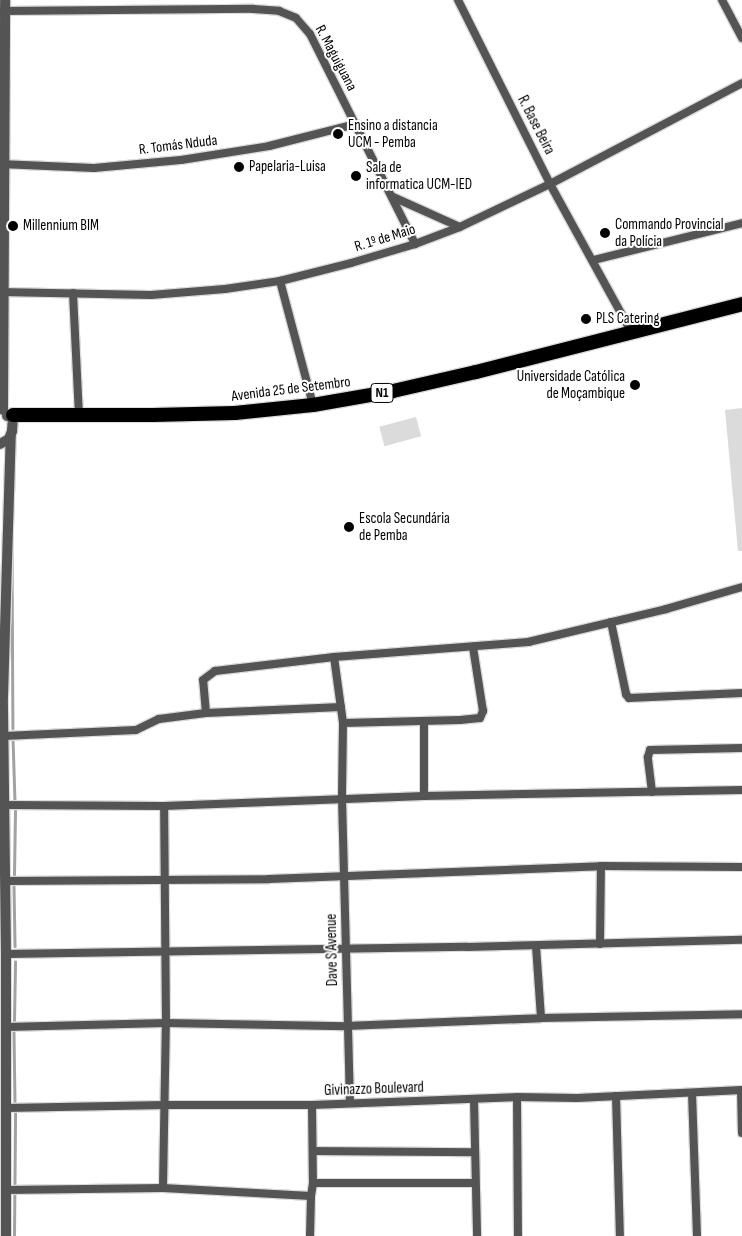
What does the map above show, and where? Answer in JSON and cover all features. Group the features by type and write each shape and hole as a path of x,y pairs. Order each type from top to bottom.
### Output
{"highway":[{"name":"Avenida 25 de Setembro","path":"5,413 235,413 313,405 393,392 742,304"}],"street":[{"path":"5,0 2,11 1,292 5,413 11,435 3,564 2,692 6,805 6,1108 2,1144 5,1190 3,1217 6,1236"},
{"path":"253,0 253,9"},
{"name":"R. Base Beira","path":"458,0 550,184 594,260 632,333"},
{"path":"722,0 742,38"},
{"name":"R. Maguiguana","path":"2,11 253,9 279,11 296,18 310,34 415,244"},
{"name":"R. 1º de Maio","path":"1,292 151,294 225,289 280,281 415,244 460,227 550,184 742,82"},
{"name":"R. Tomás Nduda","path":"2,164 94,168 181,160 269,146 356,124"},
{"path":"393,197 460,227"},
{"path":"594,260 742,223"},
{"path":"280,281 313,405"},
{"path":"74,293 79,414"},
{"path":"0,444 5,442 11,435"},
{"path":"206,713 203,680 216,671 334,657 528,642 612,622 742,587"},
{"path":"612,622 628,698 742,693"},
{"path":"343,723 424,722 460,720 482,716 483,711 473,647"},
{"name":"Dave S Avenue","path":"334,657 343,723 342,798 346,1026 350,1102"},
{"path":"4,736 136,730 159,719 206,713 341,707"},
{"path":"424,722 424,796"},
{"path":"652,792 648,757 650,750 742,748"},
{"path":"6,805 164,806 342,798 742,790"},
{"path":"163,1188 166,1023 164,806"},
{"path":"5,881 344,877 601,866 742,867"},
{"path":"600,944 601,866"},
{"path":"6,954 536,946 742,940"},
{"path":"536,946 541,1018"},
{"path":"6,1027 166,1023 346,1026 541,1018 742,1014"},
{"path":"742,1090 742,1133"},
{"name":"Givinazzo Boulevard","path":"6,1108 312,1105 350,1102 616,1096 742,1090"},
{"path":"692,1092 697,1236"},
{"path":"616,1096 620,1236"},
{"path":"517,1097 518,1236"},
{"path":"474,1100 477,1236"},
{"path":"310,1236 313,1183 312,1105"},
{"path":"312,1151 474,1152"},
{"path":"313,1183 475,1183"},
{"path":"5,1190 163,1188 311,1196"}],"shaded area":[{"path":"742,408 742,551 738,551 725,410"},
{"path":"416,417 421,436 384,446 379,427"}],"waterway":[{"path":"12,552 13,728"},
{"path":"13,738 15,803"},
{"path":"14,875 15,811"},
{"path":"14,886 15,946"},
{"path":"14,1021 15,962"},
{"path":"14,1032 15,1101"},
{"path":"14,1236 15,1113"}],"place":[{"name":"Ensino a distancia UCM - Pemba","path":"338,134"},
{"name":"Papelaria-Luisa","path":"239,167"},
{"name":"Sala de informatica UCM-IED","path":"356,176"},
{"name":"Millennium BIM","path":"13,226"},
{"name":"Commando Provincial da Polícia","path":"605,233"},
{"name":"PLS Catering","path":"586,319"},
{"name":"Universidade Católica de Moçambique","path":"635,385"},
{"name":"Escola Secundária de Pemba","path":"349,527"}]}
